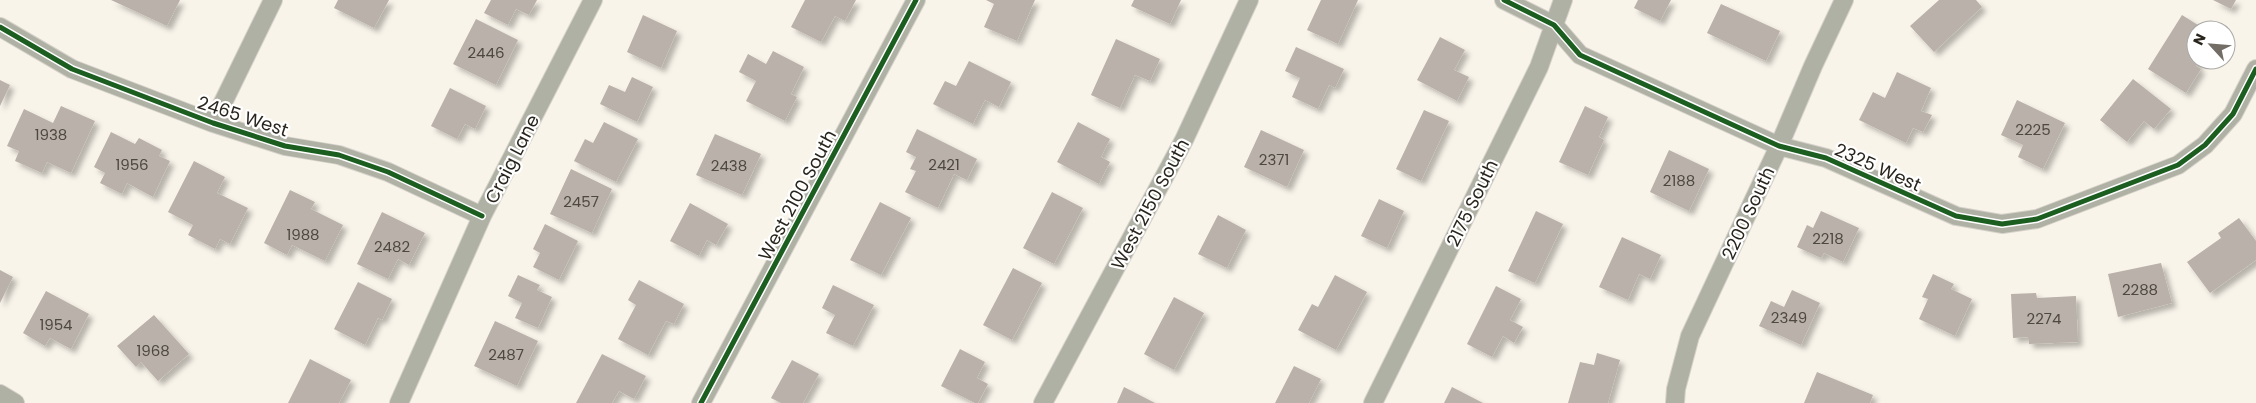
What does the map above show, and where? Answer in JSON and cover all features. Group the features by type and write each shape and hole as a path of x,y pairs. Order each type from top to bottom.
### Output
{"street":[{"path":"213,123 274,0"},
{"name":"Craig Lane","path":"406,401 482,216 592,0"},
{"name":"West 2100 South","path":"701,403 916,0"},
{"name":"West 2150 South","path":"1043,403 1184,140 1249,0"},
{"name":"2325 West","path":"1504,0 1554,26 1580,55 1779,146 1826,158 1956,216 2002,224 2038,219 2178,165 2205,145 2233,114 2256,68"},
{"name":"2175 South","path":"1373,403 1539,67 1563,0"},
{"name":"2200 South","path":"1675,403 1676,389 1690,336 1779,146 1812,66 1844,0"},
{"name":"2465 West","path":"0,27 72,69 213,123 285,146 339,155 364,163 388,172 482,216"},
{"path":"0,394 15,403"}],"building":[{"path":"111,0 180,0 167,26"},
{"path":"338,0 389,0 374,28 334,8"},
{"path":"491,0 537,0 529,15 516,9 508,25 484,13"},
{"path":"805,0 856,0 845,21 835,16 821,42 791,27"},
{"path":"986,0 1035,0 1017,41 984,27 994,4"},
{"path":"1134,0 1181,0 1170,24 1131,6"},
{"path":"1321,0 1358,0 1338,44 1307,30"},
{"path":"1638,0 1671,0 1660,21 1634,8"},
{"path":"1939,0 1976,0 1982,7 1934,52 1910,26"},
{"path":"2213,0 2236,0 2231,9"},
{"path":"1721,4 1780,31 1766,61 1707,33"},
{"path":"643,15 677,31 661,68 627,52"},
{"path":"2182,15 2190,20 2186,20 2186,70 2200,70 2186,93 2148,69"},
{"path":"476,19 518,40 496,85 453,64"},
{"path":"1440,37 1465,50 1454,70 1469,77 1457,101 1417,80"},
{"path":"1116,39 1160,59 1150,81 1135,75 1120,108 1091,95"},
{"path":"1296,47 1344,69 1335,88 1329,85 1318,109 1292,97 1300,78 1285,71"},
{"path":"773,51 804,67 791,94 797,97 785,121 746,101 756,81 739,72 748,54 766,64"},
{"path":"969,61 1011,82 999,107 985,100 973,124 933,104 945,81 956,86"},
{"path":"1897,72 1931,88 1921,111 1932,115 1923,132 1913,128 1906,143 1859,120 1873,92 1885,98"},
{"path":"632,77 653,87 637,122 600,104 609,85 625,92"},
{"path":"2133,79 2171,109 2154,129 2144,121 2127,142 2100,120"},
{"path":"0,80 10,85 0,106"},
{"path":"450,88 486,106 475,129 465,124 457,139 431,126"},
{"path":"2017,100 2065,123 2043,169 2018,157 2023,145 2001,135"},
{"path":"61,106 95,121 71,173 47,162 42,173 15,161 19,151 7,146 24,109 53,123"},
{"path":"1585,106 1608,117 1599,137 1604,140 1588,175 1559,162"},
{"path":"1424,110 1449,121 1421,181 1396,169"},
{"path":"604,122 638,139 616,182 574,161 585,139 593,143"},
{"path":"1078,122 1110,139 1101,157 1110,162 1099,184 1057,162"},
{"path":"917,129 977,159 967,180 954,174 938,208 905,192 916,171 910,169 916,157 906,152"},
{"path":"1261,130 1304,150 1287,187 1244,167"},
{"path":"111,132 135,144 139,138 162,150 159,156 170,161 153,197 127,183 122,194 100,183 105,173 94,167"},
{"path":"715,134 761,154 742,195 696,175"},
{"path":"1669,150 1709,169 1689,211 1650,192"},
{"path":"194,161 225,177 217,193 248,208 230,244 220,239 215,249 188,235 193,225 168,212"},
{"path":"571,169 612,189 592,233 550,214"},
{"path":"290,190 315,202 311,209 343,225 325,261 292,245 287,255 264,243"},
{"path":"1052,192 1083,208 1054,264 1023,248"},
{"path":"1379,199 1404,211 1387,248 1361,236"},
{"path":"880,202 911,218 881,275 850,260"},
{"path":"690,203 728,224 716,245 707,240 699,256 670,241"},
{"path":"1536,211 1563,224 1535,283 1508,271"},
{"path":"1821,211 1859,228 1843,262 1824,253 1821,258 1797,247 1807,225 1813,228"},
{"path":"382,212 425,233 409,265 398,259 388,279 357,264"},
{"path":"1218,215 1246,230 1227,268 1198,254"},
{"path":"2239,218 2256,241 2256,260 2210,293 2187,262 2221,238 2218,233"},
{"path":"545,224 578,241 559,280 533,267 540,253 533,249"},
{"path":"1622,237 1661,255 1650,279 1639,274 1628,300 1599,287"},
{"path":"2161,263 2172,303 2118,317 2108,274"},
{"path":"1013,268 1042,283 1012,340 983,325"},
{"path":"0,270 13,277 0,303"},
{"path":"1933,274 1954,284 1951,289 1972,299 1955,336 1919,319 1928,299 1922,297"},
{"path":"518,275 540,285 537,290 552,297 538,328 515,318 522,303 508,296"},
{"path":"1335,275 1367,292 1336,350 1298,330 1312,304 1318,307"},
{"path":"639,280 684,304 674,324 666,321 648,355 618,339 636,305 628,300"},
{"path":"358,282 392,299 382,320 378,318 365,345 334,329"},
{"path":"833,285 874,305 853,346 826,333 835,315 822,308"},
{"path":"1496,286 1521,299 1510,320 1523,327 1514,343 1503,336 1492,357 1467,344"},
{"path":"1792,290 1820,303 1801,345 1759,326 1771,301 1784,307"},
{"path":"46,291 89,314 71,349 50,338 45,346 23,333"},
{"path":"2036,293 2037,298 2076,296 2078,342 2029,344 2028,337 2013,338 2011,294"},
{"path":"1174,297 1204,313 1174,370 1144,354"},
{"path":"154,315 189,354 158,381 141,362 136,367 117,346"},
{"path":"495,321 538,341 517,386 474,366"},
{"path":"960,349 985,362 977,378 988,384 978,403 941,386"},
{"path":"1597,353 1620,360 1608,403 1568,403 1580,362 1594,365"},
{"path":"602,354 646,376 634,399 619,391 612,403 576,403"},
{"path":"310,359 351,380 339,403 288,403"},
{"path":"792,360 819,374 803,403 781,403 771,398"},
{"path":"1294,366 1321,379 1309,403 1275,403"},
{"path":"1817,372 1873,395 1870,403 1804,403"},
{"path":"1124,387 1155,403 1117,403"},
{"path":"1452,387 1483,403 1444,403"}],"cycle path":[{"path":"701,403 916,0"},
{"path":"1504,0 1554,25 1580,55 1779,146 1826,158 1956,216 2002,224 2037,219 2178,165 2205,145 2233,114 2256,69"},
{"path":"0,27 72,69 213,123 285,146 339,155 388,172 482,216"}]}
